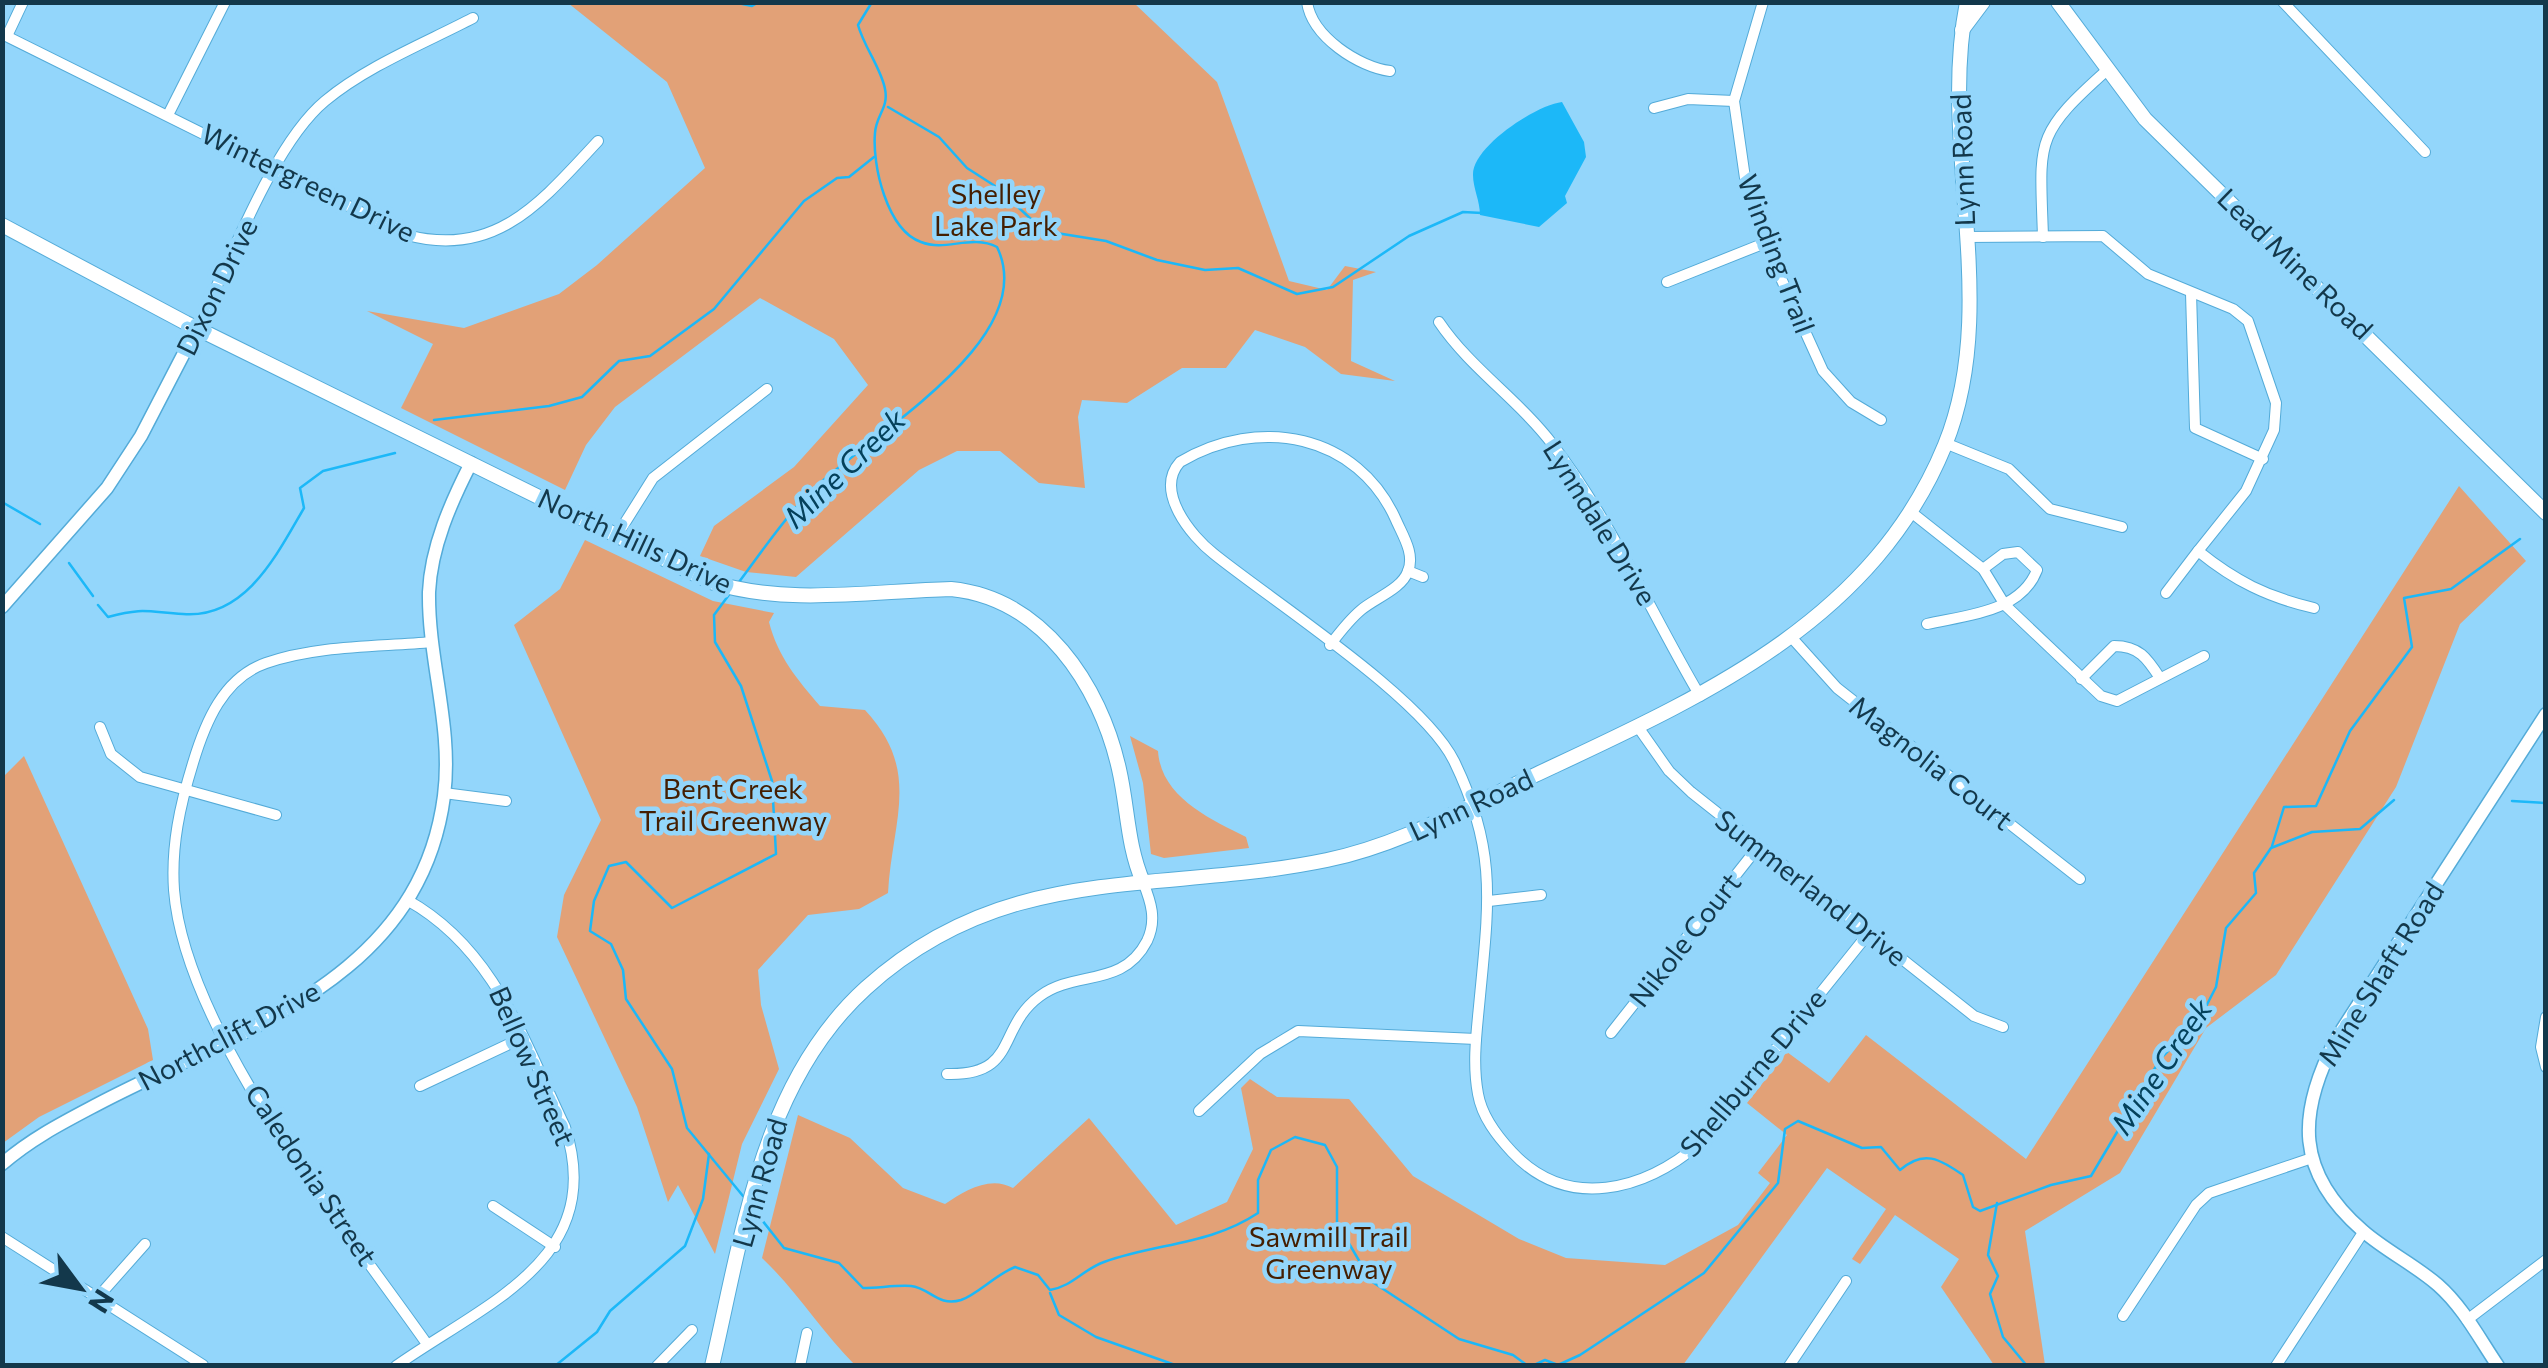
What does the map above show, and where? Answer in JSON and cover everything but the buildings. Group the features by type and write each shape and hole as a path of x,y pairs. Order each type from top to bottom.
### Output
{"main road":[{"name":"Lynn Road","path":"712,1366 766,1144 793,1085 833,1024 864,990 915,949 958,924 1027,898 1287,868 1374,850 1700,696 1792,638 1864,575 1912,512 1946,444 1966,360 1962,31 1967,2"},
{"path":"1962,31 1983,2"},
{"name":"Lead Mine Road","path":"2058,2 2145,119 2546,513"},
{"name":"North Hills Drive","path":"2,225 197,328 616,537 735,589 803,596 950,590 986,596 1019,611 1072,663 1100,711 1120,773 1131,854 1143,882"}],"street":[{"path":"5,35 23,2"},
{"path":"168,115 225,2"},
{"path":"1307,2 1312,20 1326,35 1370,68 1390,71"},
{"name":"Winding Trail","path":"1764,2 1734,101 1746,185 1765,243 1829,381 1851,402 1882,420"},
{"path":"2283,2 2425,152"},
{"name":"Dixon Drive","path":"2,606 107,488 141,436 296,132 336,92 474,18"},
{"name":"Wintergreen Drive","path":"5,35 407,235 460,242 508,227 598,141"},
{"path":"2043,237 2041,164 2046,137 2059,112 2106,71"},
{"path":"1654,108 1688,98 1734,101"},
{"path":"1966,237 2103,236 2148,274 2233,309 2256,334 2276,402 2274,430 2246,491 2166,593"},
{"path":"1667,282 1765,243"},
{"path":"2191,293 2195,428 2263,459"},
{"name":"Lynndale Drive","path":"1439,322 1452,341 1531,417 1584,488 1700,696"},
{"path":"616,537 653,478 767,389"},
{"name":"Shellburne Drive","path":"1408,572 1407,543 1386,498 1364,472 1332,449 1289,436 1258,437 1169,465 1174,497 1188,529 1434,731 1455,763 1484,832 1490,901 1474,1062 1484,1114 1519,1160 1561,1184 1592,1191 1622,1188 1654,1177 1700,1143 1868,934"},
{"path":"1946,444 2009,470 2050,509 2122,526"},
{"name":"Northclift Drive","path":"2,1164 48,1129 226,1040 330,982 375,943 407,900 431,852 444,792 444,719 432,642 429,589 442,528 470,463"},
{"path":"1912,512 1983,569 2004,605 2101,696 2118,701 2204,656"},
{"path":"2198,551 2240,584 2275,599 2314,608"},
{"path":"1927,624 2004,605 2030,588 2037,570 2018,552 2003,554 1983,569"},
{"path":"1330,644 1358,612 1403,581 1408,572 1422,577"},
{"name":"Magnolia Court","path":"1792,638 1846,696 2080,879"},
{"name":"Caledonia Street","path":"427,1344 268,1116 226,1040 180,931 173,866 185,790 205,726 219,700 248,672 266,663 308,654 432,642"},
{"path":"2082,679 2114,646 2132,646 2146,657 2160,678"},
{"name":"Mine Shaft Road","path":"2309,1159 2310,1101 2336,1039 2546,714"},
{"path":"100,727 111,754 140,777 276,815"},
{"name":"Summerland Drive","path":"1638,727 1669,771 1758,847 1974,1016 2003,1027"},
{"path":"444,792 506,801"},
{"name":"Nikole Court","path":"1611,1033 1758,847"},
{"path":"947,1074 984,1071 997,1061 1024,1011 1039,996 1131,964 1145,944 1153,920 1143,882"},
{"path":"1490,901 1542,895"},
{"name":"Bellow Street","path":"396,1366 518,1282 555,1248 569,1220 574,1194 572,1150 522,1038 473,949 407,900"},
{"path":"2546,1017 2540,1048 2546,1067"},
{"path":"1198,1112 1260,1054 1298,1031 1476,1039"},
{"path":"420,1086 522,1038"},
{"path":"2124,1316 2196,1205 2209,1193 2309,1159 2320,1183 2364,1231 2437,1284 2498,1366"},
{"path":"493,1206 555,1248"},
{"path":"2276,1366 2364,1231"},
{"path":"2,1237 202,1365"},
{"path":"98,1297 145,1244"},
{"path":"2467,1320 2546,1260"},
{"path":"1790,1365 1846,1281"},
{"path":"657,1366 692,1330"},
{"path":"800,1366 806,1333"}],"green space":[{"name":"Shelley Lake Park","path":"568,3 1134,3 1217,82 1289,281 1327,290 1345,266 1376,272 1353,280 1351,361 1395,381 1341,374 1305,347 1255,330 1226,368 1182,368 1127,403 1082,400 1078,417 1085,488 1039,483 1000,451 957,451 919,470 796,577 746,572 700,556 714,526 794,467 868,385 834,339 760,298 615,407 586,445 565,490 401,408 433,344 367,311 464,328 559,294 705,168 667,82"},
{"name":"Sawmill Trail Greenway","path":"2459,486 2526,561 2460,624 2396,787 2276,975 2206,1028 2120,1173 2025,1231 2045,1365 1994,1365 1941,1287 1959,1259 1895,1215 1860,1264 1852,1259 1886,1209 1827,1168 1683,1365 855,1365 762,1258 798,1115 850,1138 903,1188 945,1204 986,1184 1013,1188 1089,1118 1176,1225 1227,1202 1253,1149 1241,1088 1250,1079 1277,1097 1349,1099 1413,1176 1519,1239 1566,1258 1665,1265 1738,1225 1770,1183 1758,1173 1787,1135 1747,1103 1787,1052 1829,1083 1866,1035 2026,1159"},
{"name":"Bent Creek Trail Greenway","path":"585,540 713,601 774,613 769,622 773,635 796,677 820,706 865,710 883,732 898,775 898,819 888,893 859,909 808,915 758,970 761,1005 779,1069 742,1144 715,1254 678,1185 668,1202 637,1107 557,937 564,895 601,820 514,625 560,589"},
{"path":"1130,736 1158,751 1161,767 1178,794 1203,814 1246,837 1249,848 1164,858 1151,854 1143,783"},
{"path":"24,756 148,1029 153,1060 39,1117 3,1143 3,777"}],"water":[{"path":"1562,102 1584,142 1586,157 1565,196 1567,203 1539,227 1480,215 1473,175 1483,152 1522,119"}],"waterway":[{"name":"Mine Creek","path":"733,2 752,6 759,2"},
{"name":"Mine Creek","path":"739,582 805,497 939,386 971,353 994,318 1004,283 997,247 978,242 921,242 909,235 891,211 879,178 875,146 885,89 858,25 872,2"},
{"path":"888,107 939,137 967,168 995,186 1044,231 1106,241 1157,260 1205,270 1238,268 1297,294 1333,287 1409,236 1463,212 1482,213"},
{"path":"434,420 549,406 582,397 619,361 650,356 714,309 804,201 837,178 849,177 874,157"},
{"path":"98,605 108,617 138,611 205,613 225,606 257,580 283,545 304,508 300,488 323,471 395,453"},
{"path":"2,502 40,524"},
{"name":"Mine Creek","path":"2272,846 2284,807 2316,806 2350,731 2412,647 2404,598 2451,589 2520,539"},
{"path":"69,563 93,596"},
{"name":"Mine Creek","path":"731,592 714,615 715,642 741,686 772,781 776,854 672,908 626,862 609,866 594,901 590,931 611,944 623,970 626,999 672,1069 687,1128 743,1196"},
{"name":"Mine Creek","path":"1532,1366 1545,1360 1558,1365 1580,1355 1704,1273 1778,1183 1785,1129 1798,1121 1862,1148 1881,1147 1900,1170 1924,1158 1946,1165 1963,1175 1973,1207 1980,1211 2051,1185 2091,1176 2161,1058 2199,1020 2216,987 2226,928 2256,893 2254,873 2271,848 2312,832 2360,829 2394,800"},
{"path":"2512,801 2546,803"},
{"name":"Mine Creek","path":"754,1210 784,1248 839,1263 863,1288 911,1286 946,1301 961,1300 1015,1267 1038,1275 1050,1290 1104,1262 1202,1238 1258,1213 1258,1180 1271,1150 1295,1137 1325,1145 1337,1167 1337,1223 1371,1281 1459,1339 1513,1355 1528,1366"},
{"path":"555,1366 597,1332 610,1311 685,1246 703,1199 709,1154"},
{"path":"1997,1203 1988,1255 1998,1276 1990,1294 2003,1337 2027,1366"},
{"path":"1050,1293 1059,1315 1096,1337 1178,1366"}]}
